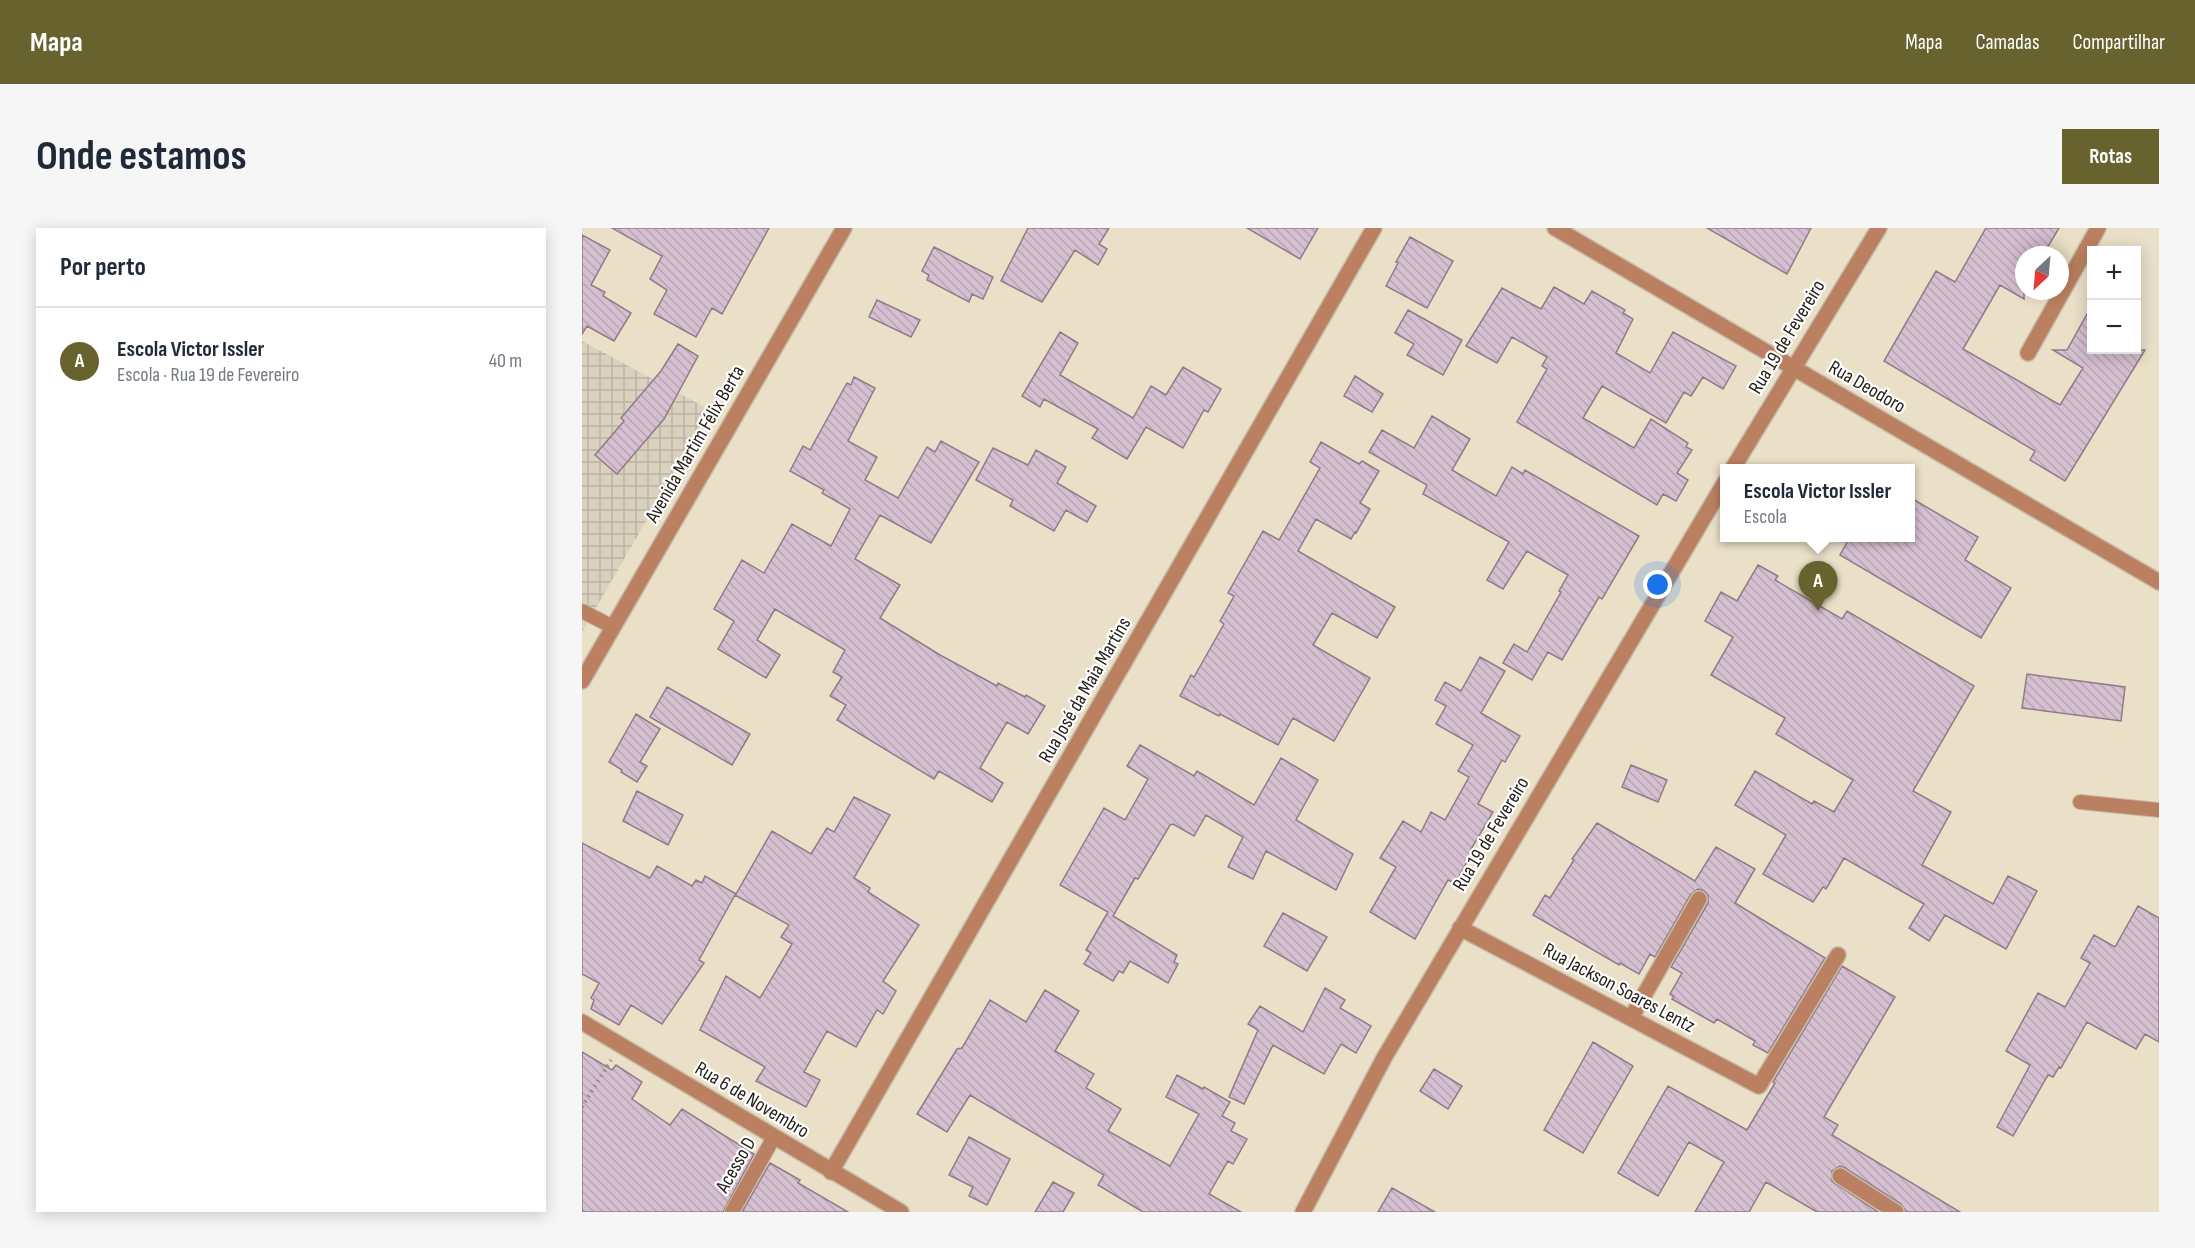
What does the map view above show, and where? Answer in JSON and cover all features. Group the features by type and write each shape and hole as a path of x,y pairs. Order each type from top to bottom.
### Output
{"street":[{"name":"Avenida Martim Félix Berta","path":"582,681 844,228"},
{"name":"Rua José da Maia Martins","path":"831,1172 1374,228"},
{"name":"Rua Deodoro","path":"1555,228 2159,582"},
{"name":"Rua 19 de Fevereiro","path":"1735,464 1879,228"},
{"path":"2028,353 2098,228"},
{"name":"Rua 19 de Fevereiro","path":"1303,1212 1384,1058 1720,490"},
{"path":"1631,1018 1699,899"},
{"name":"Rua Jackson Soares Lentz","path":"1460,928 1759,1086 1838,955"},
{"name":"Rua 6 de Novembro","path":"582,1022 901,1212"},
{"path":"1840,1176 1896,1212"}],"lane":[{"path":"582,611 613,627"},
{"path":"2080,802 2159,810"},
{"name":"Acesso D","path":"732,1212 774,1137"}],"path":[{"path":"582,1107 620,1045"}],"shaded area":[{"path":"582,341 710,410 582,632"}],"building":[{"path":"612,228 769,228 722,314 712,308 696,337 654,314 667,290 650,279 662,256"},
{"path":"1028,228 1109,228 1099,244 1107,249 1098,265 1075,250 1042,302 1001,281"},
{"path":"1247,228 1318,228 1300,259"},
{"path":"1707,228 1811,228 1787,274"},
{"path":"1986,228 2059,228 2048,246 2015,246 2015,294 2000,285 1963,349 2060,405 2083,368 2053,350 2067,350 2087,314 2087,354 2141,354 2141,350 2145,350 2065,481 2030,460 2035,451 1884,361 1936,271 1955,282"},
{"path":"582,235 610,250 591,285 605,292 603,296 631,313 614,341 587,326 582,334"},
{"path":"1410,237 1453,261 1427,308 1386,286"},
{"path":"934,247 993,277 983,299 972,294 969,302 927,280 929,275 922,271"},
{"path":"1554,287 1584,304 1592,291 1625,310 1623,313 1633,319 1616,353 1650,373 1673,332 1736,366 1723,389 1703,377 1691,396 1684,392 1666,423 1602,386 1583,418 1634,448 1651,419 1688,443 1686,447 1692,450 1677,473 1688,480 1676,501 1663,494 1657,505 1517,422 1547,369 1542,366 1547,357 1512,337 1497,363 1466,346 1502,288 1541,309"},
{"path":"877,300 920,320 911,337 869,317"},
{"path":"1408,310 1462,340 1443,375 1407,355 1414,344 1395,333"},
{"path":"1060,332 1078,343 1060,375 1133,418 1151,386 1166,395 1183,367 1221,389 1208,412 1204,410 1183,448 1146,427 1127,459 1092,438 1098,429 1044,399 1040,407 1022,396"},
{"path":"678,344 698,356 664,419 617,474 595,455 624,421 621,418 661,371"},
{"path":"1355,376 1383,394 1372,412 1344,396"},
{"path":"854,377 875,388 848,441 877,457 865,480 898,498 927,447 935,452 941,441 979,462 931,543 880,515 855,559 900,585 880,618 940,655 997,686 998,683 1045,706 1028,734 1007,722 980,768 1003,783 992,802 939,771 934,779 837,720 846,705 830,696 842,677 833,672 845,650 775,609 757,640 780,655 766,678 718,649 734,621 714,609 742,560 764,573 792,524 831,546 850,509 822,493 824,490 790,471 803,446 810,450 847,383 851,385"},
{"path":"1432,416 1470,439 1452,470 1496,496 1512,467 1523,474 1525,470 1639,536 1602,599 1599,597 1562,660 1548,652 1532,680 1503,663 1514,644 1527,652 1561,592 1559,591 1568,575 1527,551 1503,589 1487,580 1509,542 1423,494 1427,485 1369,452 1382,430 1414,448"},
{"path":"1321,442 1359,464 1362,461 1379,471 1360,503 1370,509 1351,539 1316,519 1298,551 1395,607 1377,638 1332,613 1313,645 1370,678 1334,741 1293,718 1278,745 1180,696 1191,675 1194,677 1224,624 1220,621 1234,596 1228,593 1263,531 1279,540 1320,468 1310,462"},
{"path":"993,448 1028,465 1036,450 1066,467 1057,483 1096,506 1087,522 1066,510 1054,531 1010,506 1013,500 976,480"},
{"path":"1915,500 1978,537 1965,560 2011,588 1981,638 1840,555 1847,542 1915,542"},
{"path":"1758,565 1778,576 1775,580 1842,619 1847,611 1974,686 1913,791 1951,812 1922,865 1993,904 2008,876 2037,891 2006,949 1945,915 1929,941 1909,928 1924,904 1844,858 1826,889 1823,887 1813,902 1763,874 1786,835 1735,805 1755,771 1812,804 1814,801 1834,812 1853,780 1776,734 1785,718 1711,675 1733,637 1705,621 1721,592 1737,601"},
{"path":"1480,657 1505,671 1481,713 1520,736 1505,762 1502,760 1478,804 1493,812 1471,849 1474,850 1455,883 1448,880 1415,939 1370,912 1396,867 1380,858 1403,821 1421,832 1431,812 1445,820 1469,777 1458,771 1473,745 1436,724 1446,706 1435,700 1445,682 1461,691"},
{"path":"2027,674 2125,687 2121,721 2022,708"},
{"path":"667,687 750,734 732,765 650,717"},
{"path":"636,714 660,729 640,762 647,766 637,782 609,762"},
{"path":"1140,745 1194,776 1197,771 1254,805 1281,758 1318,780 1296,820 1353,854 1336,890 1266,851 1253,879 1228,867 1243,837 1206,815 1194,836 1173,824 1170,825 1138,879 1135,878 1113,916 1177,955 1174,962 1178,964 1168,983 1130,961 1123,973 1119,971 1113,981 1084,964 1091,953 1086,950 1108,912 1060,885 1104,808 1125,820 1148,779 1127,766"},
{"path":"1631,765 1667,780 1658,802 1622,787"},
{"path":"637,791 683,815 668,845 623,821"},
{"path":"854,797 890,815 854,878 870,888 868,892 919,925 883,981 896,991 883,1014 877,1010 856,1047 827,1031 804,1072 820,1080 806,1107 756,1081 765,1067 700,1030 726,976 760,998 792,944 781,937 789,925 735,895 699,960 704,963 662,1024 631,1005 619,1025 591,1009 594,1000 591,998 599,983 582,974 582,843 650,878 657,866 692,886 696,880 702,883 705,876 736,894 772,831 811,854 827,828 834,832"},
{"path":"1597,823 1695,881 1716,847 1755,869 1735,903 1825,958 1768,1053 1753,1045 1755,1041 1717,1019 1714,1023 1672,999 1674,997 1670,994 1682,973 1671,967 1708,903 1708,895 1704,891 1698,889 1691,894 1655,957 1650,954 1639,974 1620,963 1619,965 1533,915 1545,895 1550,898 1574,860 1572,859"},
{"path":"2138,906 2159,918 2159,1042 2145,1034 2136,1049 2087,1022 2061,1068 2059,1067 2053,1077 2048,1075 2013,1136 1997,1127 2030,1065 2006,1051 2038,993 2065,1007 2090,963 2081,958 2094,935 2115,947"},
{"path":"1283,913 1327,937 1307,971 1264,946"},
{"path":"1842,966 1895,997 1824,1117 1838,1125 1832,1135 1960,1212 1906,1212 1901,1204 1840,1166 1832,1171 1832,1181 1878,1212 1817,1212 1766,1182 1749,1212 1695,1212 1724,1162 1689,1142 1658,1196 1618,1173 1668,1086 1747,1130"},
{"path":"1325,988 1345,1000 1340,1008 1371,1026 1356,1053 1341,1044 1324,1074 1273,1045 1244,1104 1229,1097 1258,1030 1248,1024 1260,1006 1303,1032"},
{"path":"1045,990 1079,1011 1055,1051 1094,1074 1086,1088 1121,1109 1108,1131 1170,1166 1199,1114 1166,1097 1177,1075 1230,1102 1222,1116 1235,1123 1231,1131 1247,1139 1233,1164 1228,1161 1209,1194 1241,1212 1143,1212 1098,1185 1104,1175 970,1095 947,1132 917,1114 957,1049 962,1048 990,1000 1026,1022"},
{"path":"1593,1042 1633,1066 1583,1153 1544,1130"},
{"path":"582,1052 612,1070 616,1065 642,1082 632,1099 670,1125 682,1109 754,1154 723,1212 582,1212"},
{"path":"1434,1069 1462,1086 1448,1109 1420,1091"},
{"path":"969,1137 1010,1159 987,1205 969,1196 973,1187 949,1175"},
{"path":"770,1163 800,1180 798,1183 848,1212 742,1212"},
{"path":"1053,1182 1074,1193 1063,1212 1035,1212"},
{"path":"1392,1188 1435,1212 1378,1212"}],"place":[{"name":"Escola Victor Issler","path":"1818,611"}]}
